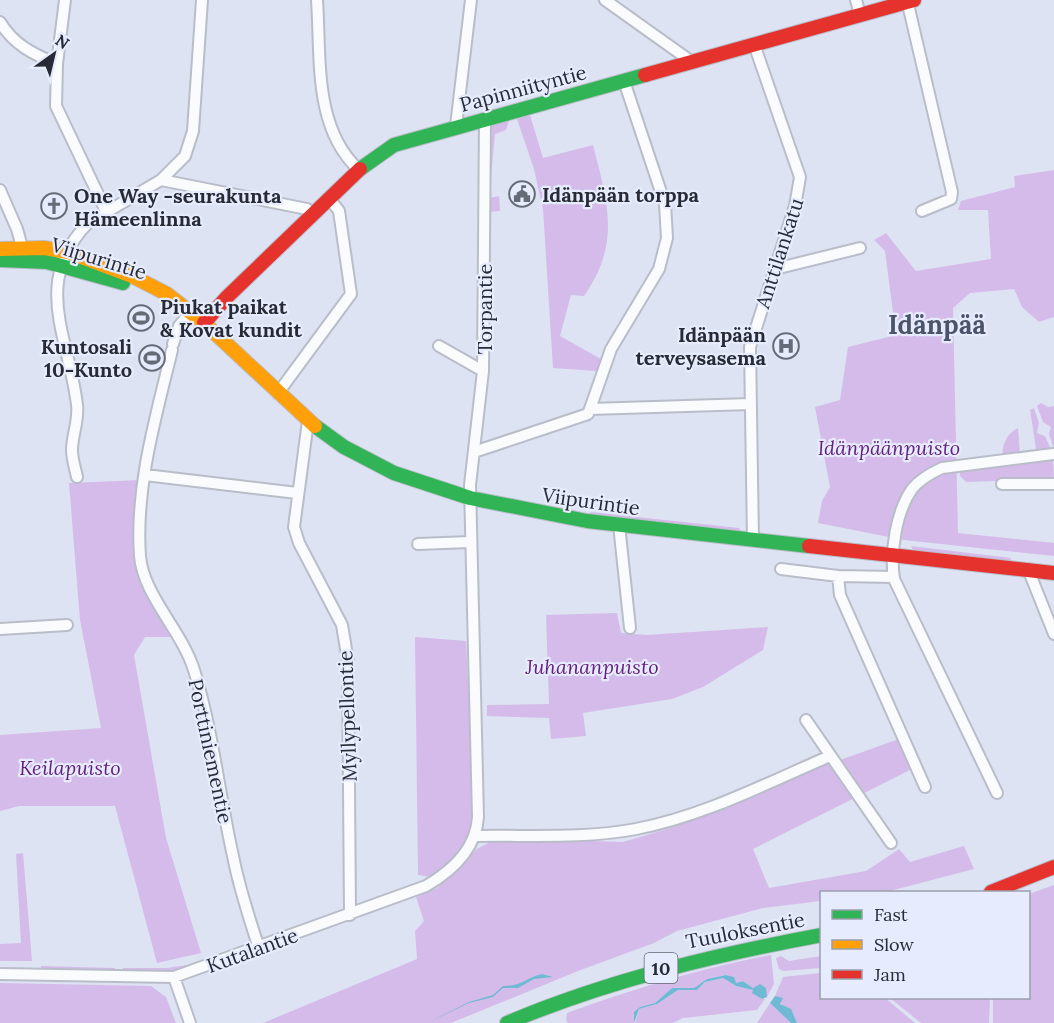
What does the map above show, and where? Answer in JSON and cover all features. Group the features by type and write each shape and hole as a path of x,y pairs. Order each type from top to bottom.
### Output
{"main road":[{"name":"Papinniityntie","path":"204,322 359,170 394,145 909,1"},
{"name":"Viipurintie","path":"0,249 65,257 132,276 166,294 204,322 225,339 308,421 344,447 381,467 471,498 539,514 619,525 1054,573"},
{"name":"Viipurintie","path":"0,260 24,252"},
{"path":"994,891 1054,867"},
{"name":"Tuuloksentie","path":"507,1023 544,1006 630,976 720,954 820,935"}],"street":[{"path":"65,0 57,64 56,106 106,211"},
{"path":"77,477 72,449 77,425 77,406 56,293 57,277 65,257 81,231 106,211 161,180 185,156 193,131 202,0"},
{"path":"317,0 324,111 333,136 359,170"},
{"path":"456,126 471,0"},
{"path":"605,0 692,62"},
{"path":"856,0 860,15"},
{"path":"909,1 948,170 951,199 921,211"},
{"path":"0,22 16,43 32,54 57,64"},
{"name":"Anttilankatu","path":"753,540 750,347 799,191 800,177 754,44"},
{"path":"474,452 588,414 611,349 660,269 667,238 665,204 624,81"},
{"name":"Torpantie","path":"476,836 478,817 470,542 474,452 483,371 485,119"},
{"path":"161,180 307,209 312,215"},
{"path":"0,190 24,252"},
{"path":"278,393 351,294 339,211 329,198"},
{"path":"776,268 860,248"},
{"name":"Porttiniementie","path":"187,311 179,326 152,431 145,476 140,558 153,594 178,632 193,666 204,705 233,857 259,948"},
{"path":"439,346 483,371"},
{"path":"590,409 750,404"},
{"name":"Myllypellontie","path":"308,421 294,527 298,543 342,625 348,661 350,915"},
{"path":"997,793 894,576 894,557 904,504 913,489 926,476 957,464 1027,459 1053,454"},
{"path":"145,476 297,493"},
{"path":"1002,484 1054,484"},
{"path":"619,525 630,628"},
{"path":"418,544 470,542"},
{"path":"781,569 838,576 894,576"},
{"path":"1028,569 1054,634"},
{"path":"838,576 840,595 925,787"},
{"path":"0,629 67,625"},
{"path":"806,720 891,843"},
{"path":"476,836 575,834 636,829 694,813 830,756"},
{"name":"Kutalantie","path":"0,974 174,977 408,894 441,878 456,863 476,836"},
{"path":"174,977 190,1023"}],"green space":[{"path":"530,115 543,158 593,145 606,205 607,240 596,277 584,296 571,295 560,336 601,359 597,371 553,368 543,209 534,169 517,119"},
{"path":"509,121 506,130 495,134 490,187 487,126"},
{"name":"Idänpäänpuisto","path":"1054,170 1054,317 1039,322 1022,307 1014,289 970,293 953,308 958,533 1054,543 1054,556 904,540 818,523 822,501 830,487 815,407 840,400 848,347 896,335 885,251 874,240 886,233 916,271 991,259 988,210 958,210 961,201 1015,187 1014,176"},
{"path":"499,196 500,211 487,212 490,198"},
{"path":"1041,403 1048,407 1054,406 1054,449 1049,434 1051,427 1043,422 1037,406"},
{"path":"1034,408 1039,423 1037,433 1045,436 1051,450 1037,455 1030,410"},
{"path":"1018,428 1020,454 1003,457 1006,440"},
{"path":"1053,458 1054,479 966,482 960,476 960,468 1034,463"},
{"name":"Keilapuisto","path":"141,480 142,583 152,607 173,637 145,637 134,655 166,838 201,953 157,963 115,806 19,806 0,811 0,735 101,728 80,620 69,483"},
{"path":"591,512 739,528 741,531 590,514"},
{"path":"911,546 1011,558 1010,561 913,550"},
{"name":"Juhananpuisto","path":"617,613 621,633 647,635 768,627 763,650 703,687 672,699 583,713 586,736 551,739 549,718 487,716 487,705 549,704 546,615"},
{"path":"415,637 466,641 475,821 457,853 430,877 418,875"},
{"path":"899,739 910,770 753,849 769,888 866,871 899,849 910,862 964,846 974,869 890,891 820,891 820,901 763,908 677,931 654,943 578,971 451,1023 263,1023 417,959 415,931 424,921 416,897 437,888 477,849 490,842 528,839 623,842 674,827 784,780"},
{"path":"23,853 32,961 0,961 0,944 21,943 16,854"},
{"path":"1054,885 1054,1023 993,1023 993,999 1030,999 1030,894"},
{"path":"771,955 774,984 767,997 759,986 753,988 743,981 736,983 733,977 726,975 707,979 694,988 672,988 655,1003 640,1007 634,1012 634,1023 568,1023 566,1020 567,1013 643,988 719,966"},
{"path":"781,956 789,961 820,956 820,968 783,971 779,969 776,958"},
{"path":"187,965 189,967 169,972 123,972 123,968 167,968"},
{"path":"41,966 115,968 115,971 41,970"},
{"path":"820,973 820,999 886,999 915,1023 797,1023 775,996 783,977"},
{"path":"723,978 736,986 753,990 765,999 757,1010 683,1018 673,1023 635,1023 639,1009 657,1004 678,990 697,990 705,982"},
{"path":"0,983 151,986 166,997 176,1023 0,1023"},
{"path":"891,999 990,999 989,1023 921,1023"},
{"path":"770,1003 791,1023 757,1023"}],"water":[{"path":"542,974 553,977 534,979 518,988 503,988 493,997 469,1003 427,1023 469,1002 493,995 503,986 515,985"},
{"path":"726,975 734,977 736,983 743,981 753,988 760,984 766,988 767,997 762,999 752,993 753,990 736,986 723,978 705,982 697,990 678,990 657,1004 639,1009 634,1023 634,1012 640,1007 655,1003 672,988 694,988 707,979"},
{"path":"775,996 783,998 780,1004 791,1009 797,1023 791,1023 770,1003"}],"traffic: fast":[{"path":"360,169 394,145 645,75"},
{"path":"0,260 47,262 123,283"},
{"path":"315,426 344,447 394,473 470,498 587,521 809,546"},
{"path":"507,1023 584,994 662,970 820,935"}],"traffic: slow":[{"path":"0,249 44,248 68,252 132,276 167,294 204,323 315,426"}],"traffic: jam":[{"path":"645,75 914,0"},
{"path":"204,323 227,297 360,169"},
{"path":"809,546 1054,573"},
{"path":"994,891 1054,867"}],"place":[{"name":"Idänpään torppa","path":"522,194"},
{"name":"One Way -seurakunta Hämeenlinna","path":"54,206"},
{"name":"Piukat paikat & Kovat kundit","path":"141,318"},
{"name":"Idänpään terveysasema","path":"786,346"},
{"name":"Kuntosali 10-Kunto","path":"152,358"}],"district":[{"name":"Idänpää","path":"937,324"}]}
